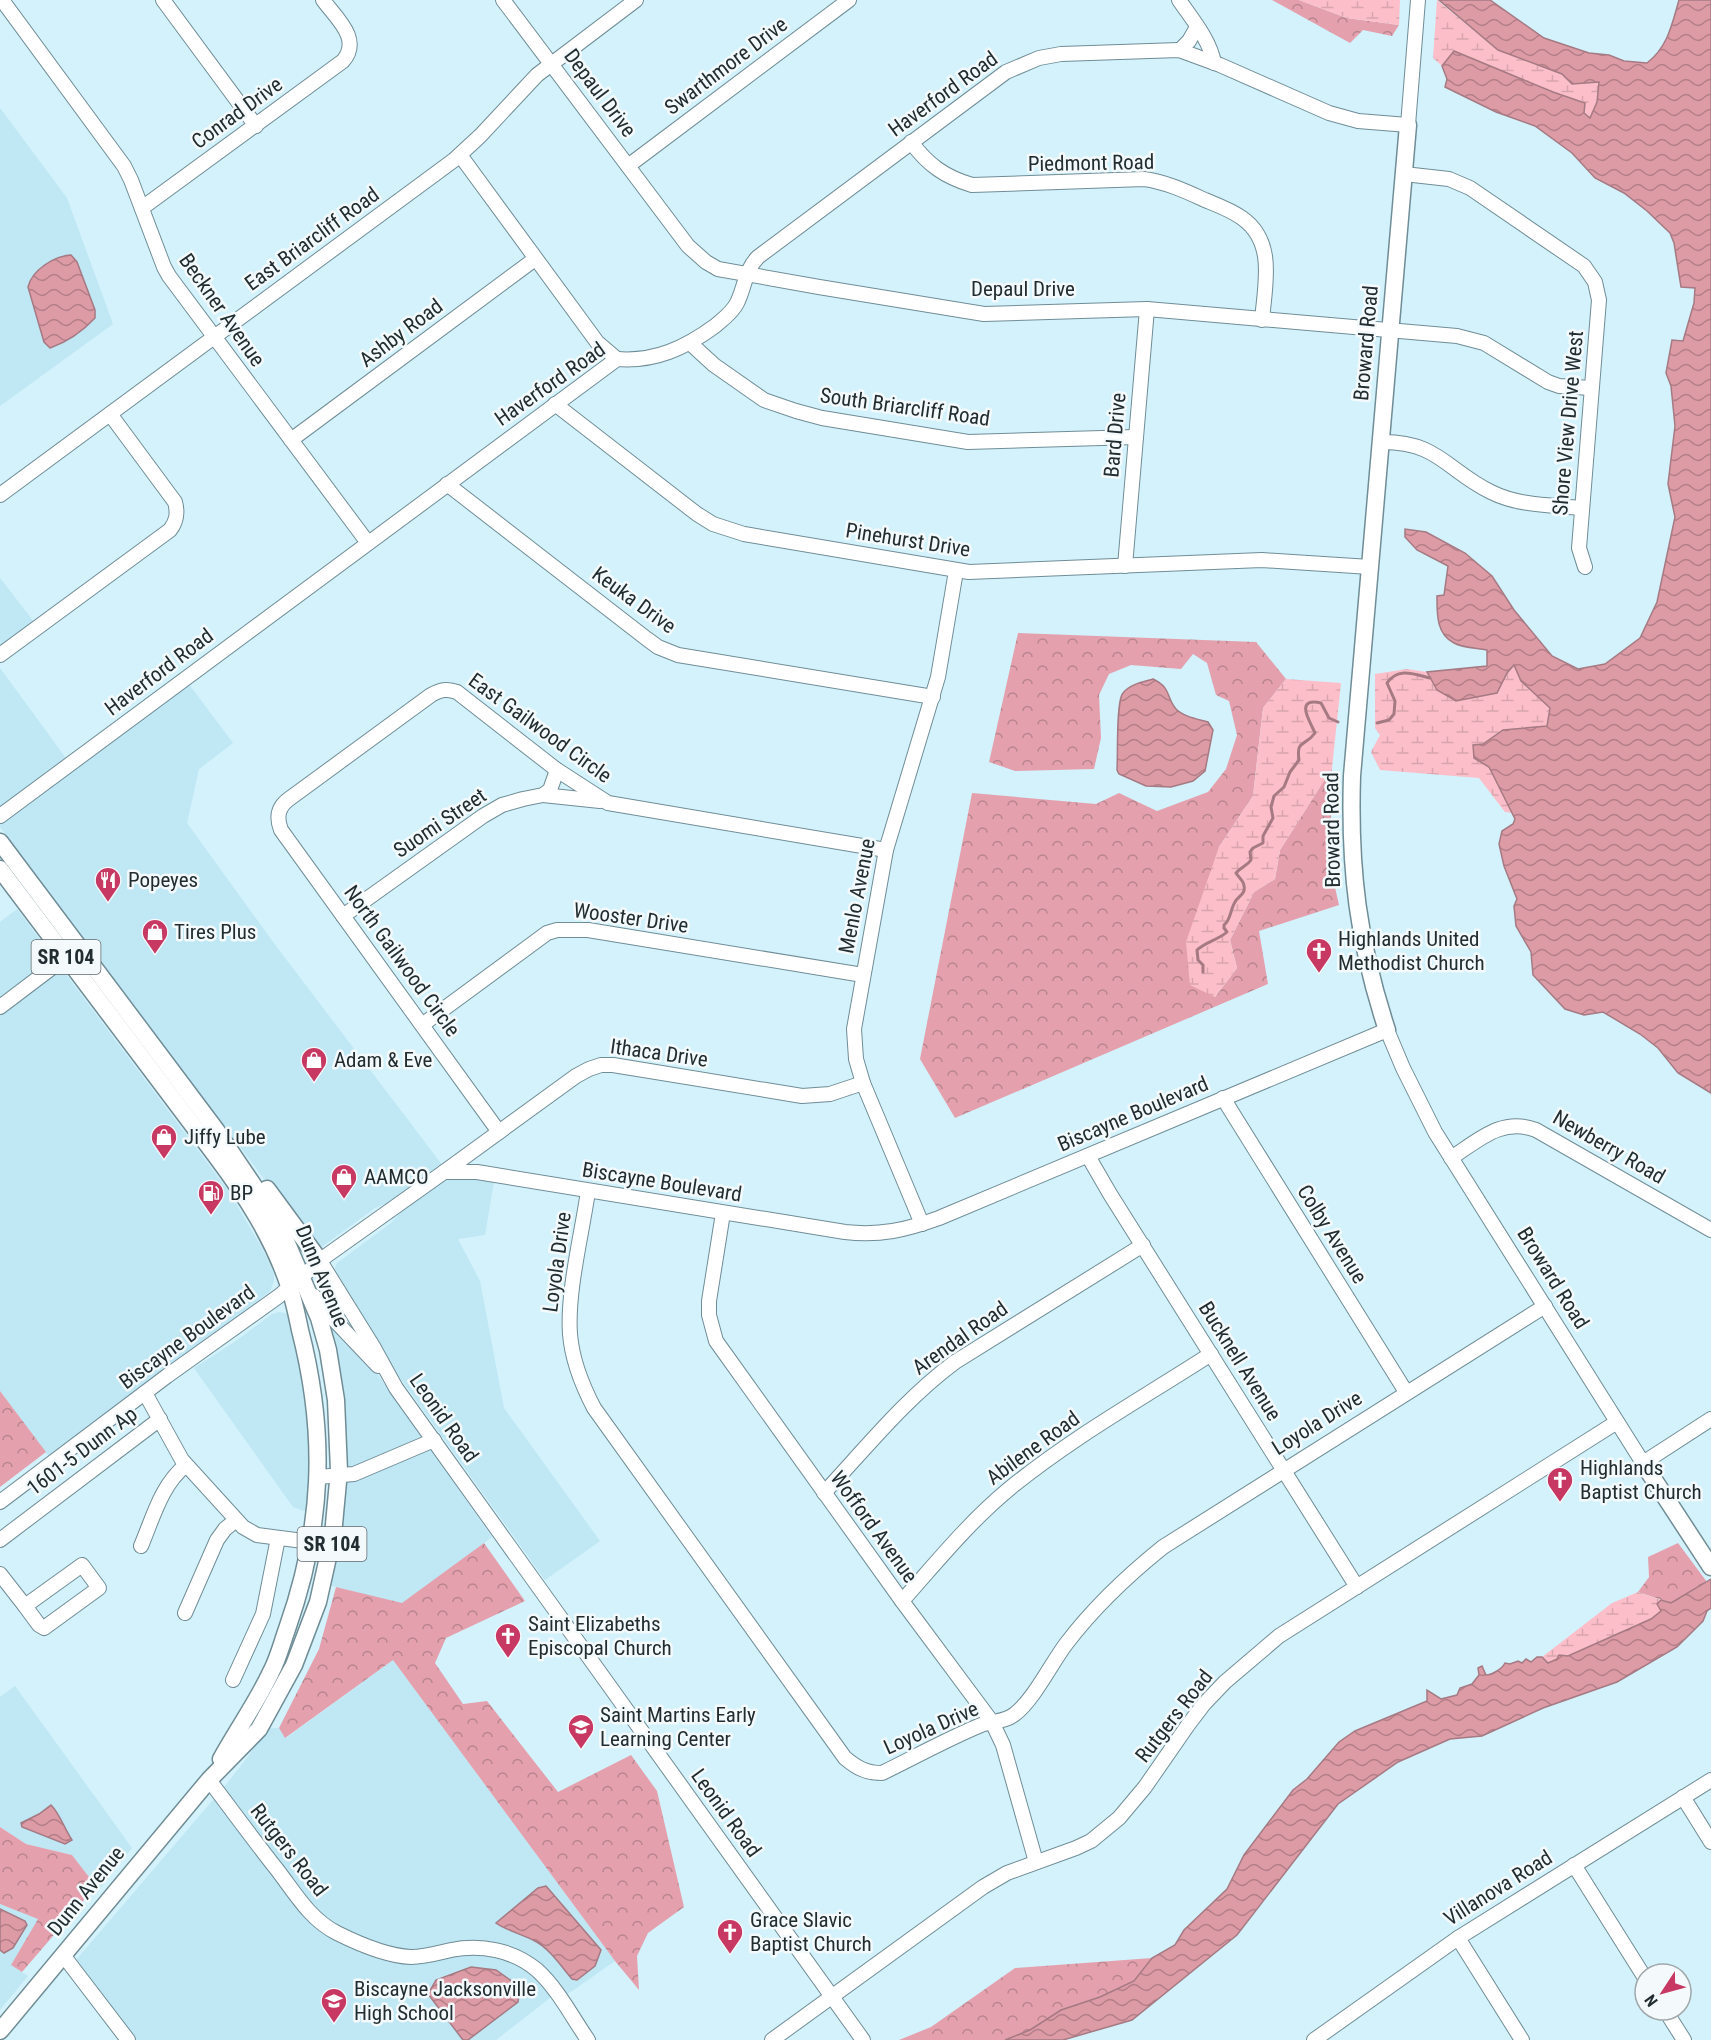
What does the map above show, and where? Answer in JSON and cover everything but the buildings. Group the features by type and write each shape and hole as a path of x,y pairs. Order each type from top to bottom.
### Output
{"main road":[{"name":"Broward Road","path":"1387,1030 1362,939 1356,901 1351,848 1352,776 1408,125"},
{"name":"Dunn Avenue","path":"0,842 216,1130 266,1204 286,1241 296,1282 315,1403 318,1477 311,1542 293,1610 272,1671 208,1780"},
{"name":"Dunn Avenue","path":"0,869 250,1204 279,1260 319,1318 332,1374 338,1423 339,1475 327,1569 313,1617 294,1665 259,1729 208,1780 0,2031"},
{"path":"66,957 74,958 90,972 99,974"},
{"path":"162,1085 170,1088 187,1105 198,1107"},
{"path":"216,1130 230,1141 297,1227 320,1261"},
{"name":"Broward Road","path":"1642,1463 1711,1567"},
{"path":"293,1610 313,1617"}],"street":[{"name":"Beckner Avenue","path":"3,0 116,153 132,180 164,267 368,543"},
{"path":"164,0 256,126"},
{"name":"Conrad Drive","path":"142,208 343,61 351,47 347,33 323,0"},
{"name":"Depaul Drive","path":"503,0 692,252 718,268 984,314 1147,309 1471,338 1496,350 1548,382 1559,386 1591,388"},
{"name":"East Briarcliff Road","path":"0,495 460,155 520,92 551,64 636,0"},
{"name":"Swarthmore Drive","path":"628,166 849,0"},
{"path":"1179,0 1213,52 1214,63"},
{"name":"Broward Road","path":"1408,125 1418,0"},
{"path":"1180,50 1189,41 1197,27"},
{"name":"Haverford Road","path":"0,816 617,359 630,360 659,356 690,343 726,317 738,302 750,265 758,257 994,79 1010,70 1039,58 1078,53 1180,50 1329,113 1358,121 1408,125"},
{"name":"Piedmont Road","path":"911,142 920,155 937,171 972,185 1144,179 1172,185 1235,213 1255,229 1264,246 1267,266 1262,320"},
{"path":"460,155 597,342 617,359"},
{"name":"Shore View Drive West","path":"1404,174 1449,179 1470,188 1584,266 1595,282 1599,300 1579,548 1585,567"},
{"name":"Ashby Road","path":"291,440 535,259"},
{"name":"Bard Drive","path":"1125,566 1147,309"},
{"name":"South Briarcliff Road","path":"690,343 714,365 764,400 822,418 968,442 1136,438"},
{"name":"Pinehurst Drive","path":"555,404 697,514 713,524 744,534 969,572 1262,560 1370,567"},
{"path":"0,656 170,530 174,524 177,510 175,502 110,414"},
{"path":"1380,442 1405,443 1436,453 1489,491 1507,499 1523,503 1581,508"},
{"name":"Keuka Drive","path":"447,484 638,633 667,651 678,655 933,697"},
{"name":"Menlo Avenue","path":"922,1224 863,1083 856,1059 854,1029 886,850 933,697 956,571"},
{"name":"East Gailwood Circle","path":"279,812 289,799 431,695 444,690 457,692 557,770 608,803 886,850"},
{"path":"543,795 550,790 557,770"},
{"name":"Suomi Street","path":"343,916 483,816 502,805 543,795 608,803"},
{"name":"North Gailwood Circle","path":"279,812 281,830 499,1132"},
{"name":"Wooster Drive","path":"422,1024 547,933 557,930 588,930 863,975"},
{"path":"0,1007 66,957"},
{"name":"Broward Road","path":"1387,1030 1420,1105 1451,1158 1642,1463"},
{"name":"Biscayne Boulevard","path":"0,1502 296,1282 320,1261 444,1172 477,1172 863,1234 894,1232 922,1224 1088,1156 1387,1030"},
{"name":"Ithaca Drive","path":"444,1172 576,1076 601,1065 652,1071 802,1096 830,1094 863,1083"},
{"name":"Colby Avenue","path":"1223,1098 1406,1392"},
{"name":"Newberry Road","path":"1451,1158 1498,1128 1524,1125 1711,1230"},
{"name":"Bucknell Avenue","path":"1088,1156 1357,1587"},
{"name":"Loyola Drive","path":"588,1191 569,1317 572,1351 587,1394 601,1418 845,1758 862,1770 871,1773 882,1773 982,1725 1004,1721 1021,1708 1076,1630 1095,1608 1138,1567 1187,1531 1545,1306"},
{"name":"Wofford Avenue","path":"723,1213 709,1301 709,1315 716,1341 902,1601 992,1722 1003,1745 1036,1862"},
{"name":"Arendal Road","path":"824,1493 893,1418 934,1378 955,1362 1143,1245"},
{"name":"Leonid Road","path":"320,1261 374,1348 388,1376"},
{"name":"Leonid Road","path":"296,1282 388,1376 863,2040"},
{"name":"Abilene Road","path":"902,1601 971,1524 1016,1483 1063,1448 1211,1354"},
{"path":"145,1393 176,1452 243,1527 252,1533 311,1542"},
{"name":"1601-5 Dunn Ap","path":"0,1540 160,1419"},
{"path":"1642,1463 1711,1419"},
{"name":"Rutgers Road","path":"772,2040 983,1887 1007,1874 1091,1840 1119,1818 1145,1787 1188,1725 1225,1682 1279,1636 1617,1422"},
{"path":"318,1477 354,1474 434,1440"},
{"path":"141,1546 165,1489 171,1479 186,1465"},
{"path":"185,1613 217,1540 236,1520"},
{"path":"233,1680 264,1614 278,1538"},
{"path":"0,1574 39,1625 44,1628 99,1588 82,1565 25,1606"},
{"name":"Rutgers Road","path":"208,1780 302,1904 323,1924 376,1949 397,1955 423,1956 465,1948 495,1950 511,1955 537,1971 548,1982 588,2040"},
{"name":"Villanova Road","path":"1314,2040 1458,1938 1711,1780"},
{"path":"1683,1797 1711,1842"},
{"path":"1574,1865 1635,1962"},
{"path":"1458,1938 1522,2040"},
{"path":"63,1955 128,2040"},
{"path":"1673,2022 1684,2040"}],"shaded area":[{"path":"0,108 67,198 113,324 0,406"},
{"path":"0,578 41,631 0,661"},
{"path":"0,668 68,761 182,675 233,743 199,769 187,823 273,942 443,1166 405,1195 375,1208 323,1246 318,1247 312,1243 0,827"},
{"path":"17,909 230,1193 274,1274 270,1291 50,1458 0,1391 0,922"},
{"path":"459,1176 494,1181 485,1235 458,1239 480,1281 504,1408 600,1541 545,1580 377,1346 333,1272 337,1263 391,1223 402,1210 439,1182"},
{"path":"279,1312 291,1317 311,1420 310,1513 293,1507 194,1368 272,1314"},
{"path":"326,1318 373,1368 492,1537 402,1604 329,1585 336,1553"},
{"path":"393,1660 615,1961 565,1996 560,1990 496,2040 137,2040 76,1960 224,1787 267,1728 279,1728 286,1738"},
{"path":"15,1686 132,1848 99,1890 72,1855 26,1844 0,1827 0,1697"},
{"path":"0,1904 39,1918 11,1965 28,1976 0,2010"}],"green space":[{"path":"1272,0 1299,0 1347,18 1399,25 1392,36 1363,30 1350,43"},
{"path":"1299,0 1400,0 1399,25 1347,18"},
{"path":"1437,0 1498,50 1563,74 1572,84 1599,82 1597,102 1590,119 1584,113 1584,102 1553,92 1454,51 1442,66 1433,58"},
{"path":"1018,633 1256,642 1286,679 1263,708 1253,796 1219,847 1215,997 1237,968 1230,940 1254,892 1275,879 1280,850 1332,768 1330,865 1339,905 1259,931 1268,984 955,1118 920,1059 972,793 1096,804 1119,793 1157,811 1208,792 1226,769 1237,735 1229,701 1216,695 1207,663 1193,654 1181,669 1131,665 1109,674 1099,695 1101,738 1094,769 1015,771 989,762"},
{"path":"1514,665 1521,681 1550,708 1547,726 1503,730 1483,744 1489,767 1513,813 1505,812 1479,778 1380,770 1371,752 1380,735 1375,728 1375,674 1407,669 1427,672 1437,690 1497,693 1507,673"},
{"path":"1286,679 1341,683 1332,768 1280,850 1275,879 1254,892 1230,940 1237,968 1215,997 1190,985 1186,942 1219,847 1253,796 1263,708"},
{"path":"0,1391 46,1452 0,1487"},
{"path":"484,1543 525,1601 446,1638 435,1663 463,1704 487,1701 558,1792 631,1755 657,1791 684,1907 648,1933 637,1956 639,1990 615,1961 393,1660 285,1738 279,1728 319,1649 336,1587 402,1603"},
{"path":"1678,1543 1707,1582 1671,1603 1638,1592 1649,1577 1648,1557"},
{"path":"1638,1592 1661,1600 1657,1604 1661,1611 1651,1619 1568,1657 1547,1663 1542,1657 1612,1603"},
{"path":"0,1827 26,1844 72,1855 96,1886 22,1972 11,1965 38,1919 0,1904"},
{"path":"1152,1958 1134,1981 1100,1997 1061,2010 1030,2030 1005,2040 899,2040 931,2027 1015,1968"}],"water":[{"path":"1439,0 1490,0 1544,38 1589,53 1609,55 1624,61 1647,63 1665,42 1679,0 1711,0 1711,1093 1678,1073 1658,1048 1640,1034 1603,1012 1584,1015 1565,1009 1533,975 1531,952 1516,926 1514,906 1517,899 1504,866 1499,844 1502,831 1513,824 1515,819 1489,767 1474,758 1473,745 1483,744 1503,730 1547,726 1550,708 1521,681 1514,665 1507,673 1497,693 1456,701 1437,690 1427,672 1487,666 1487,650 1458,645 1444,634 1439,623 1437,596 1444,595 1448,566 1417,550 1405,537 1405,529 1426,532 1465,553 1492,576 1514,610 1552,656 1578,669 1605,664 1640,638 1657,602 1675,517 1668,484 1675,426 1671,386 1666,373 1672,340 1683,341 1694,303 1695,288 1681,287 1674,243 1670,233 1647,211 1624,193 1595,178 1572,153 1535,126 1496,112 1445,87 1447,79 1442,66 1454,51 1585,103 1584,113 1590,118 1597,102 1599,82 1572,84 1562,74 1498,50"},
{"path":"71,255 77,262 95,310 95,318 74,336 50,348 44,342 28,287 34,275 45,265 58,258"},
{"path":"1153,679 1163,686 1179,712 1208,722 1213,730 1205,771 1193,781 1171,787 1146,786 1119,774 1117,770 1118,717 1121,698 1129,687"},
{"path":"1711,1579 1711,1608 1707,1611 1703,1621 1677,1647 1617,1682 1543,1708 1482,1736 1450,1739 1398,1762 1338,1804 1237,1935 1132,2020 1063,2040 1005,2040 1030,2030 1061,2010 1100,1997 1134,1981 1152,1958 1175,1945 1184,1930 1227,1889 1244,1855 1293,1790 1307,1779 1339,1742 1355,1731 1427,1701 1427,1690 1441,1699 1457,1695 1460,1688 1472,1684 1479,1675 1478,1668 1482,1666 1488,1675 1494,1673 1505,1663 1518,1661 1522,1663 1526,1659 1531,1662 1537,1657 1542,1657 1548,1663 1557,1659 1559,1655 1568,1656 1651,1619 1661,1611 1657,1604 1661,1600 1671,1603"},
{"path":"51,1805 72,1840 65,1844 22,1827 21,1823"},
{"path":"546,1886 601,1950 595,1966 577,1980 572,1979 546,1948 496,1923 538,1888"},
{"path":"0,1909 25,1921 27,1925 13,1948 4,1953 0,1950"},
{"path":"471,1967 496,1970 520,1987 518,2002 468,2040 463,2040 428,1994 436,1980"}],"waterway":[{"path":"1377,723 1389,720 1394,714 1395,701 1387,683 1391,678 1401,673 1430,678"},
{"path":"1203,972 1203,965 1198,960 1197,950 1227,932 1224,925 1244,889 1236,873 1251,860 1250,852 1253,848 1263,843 1263,836 1273,818 1271,807 1274,796 1284,787 1290,772 1299,760 1300,746 1315,733 1306,707 1313,702 1321,703 1329,718 1338,722"}],"place":[{"name":"Popeyes","path":"108,903"},
{"name":"Tires Plus","path":"155,955"},
{"name":"Highlands United Methodist Church","path":"1319,974"},
{"name":"Adam & Eve","path":"314,1083"},
{"name":"Jiffy Lube","path":"164,1160"},
{"name":"AAMCO","path":"344,1200"},
{"name":"BP","path":"211,1216"},
{"name":"Highlands Baptist Church","path":"1560,1503"},
{"name":"Saint Elizabeths Episcopal Church","path":"508,1659"},
{"name":"Saint Martins Early Learning Center","path":"581,1750"},
{"name":"Grace Slavic Baptist Church","path":"730,1955"},
{"name":"Biscayne Jacksonville High School","path":"334,2024"}]}
